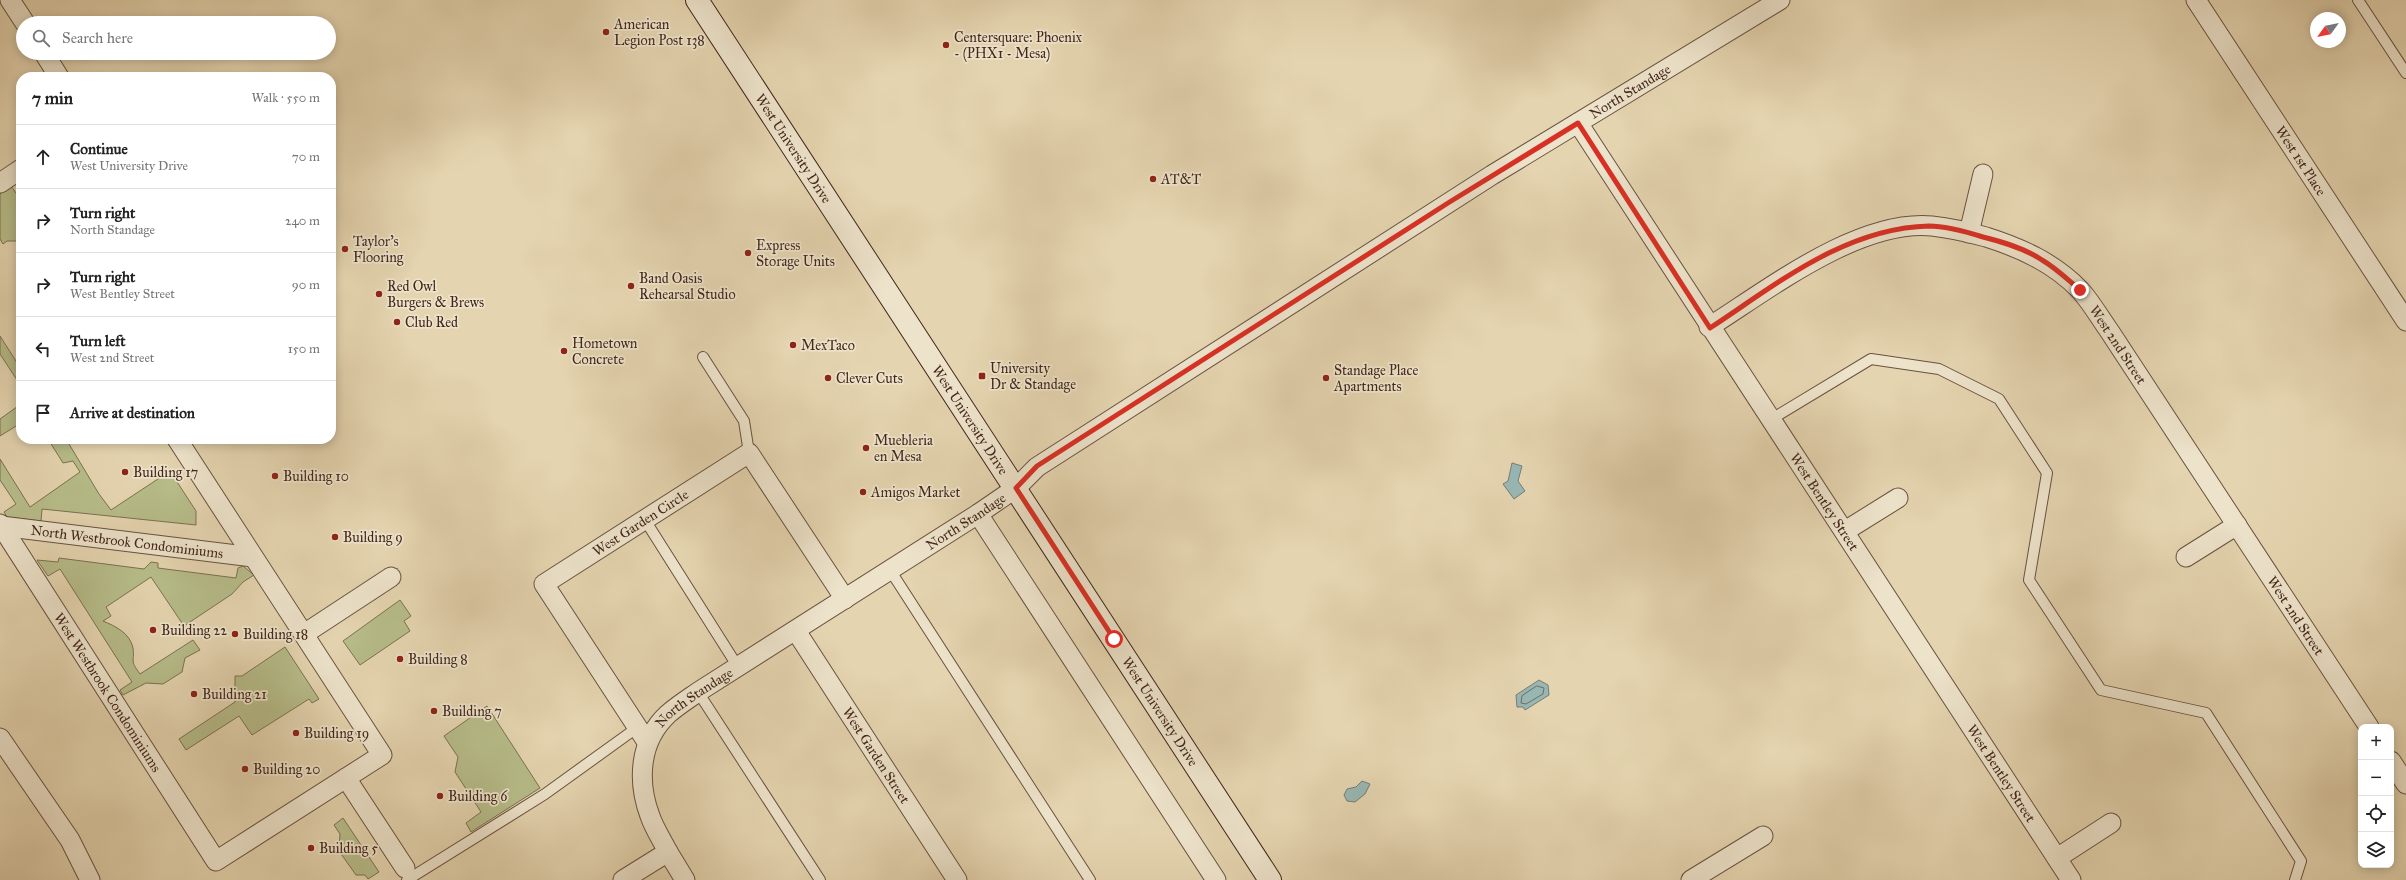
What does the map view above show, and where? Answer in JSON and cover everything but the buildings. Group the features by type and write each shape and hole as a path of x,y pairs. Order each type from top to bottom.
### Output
{"main road":[{"name":"West University Drive","path":"697,0 1270,880"}],"street":[{"path":"10,0 20,16"},
{"name":"North Standage","path":"685,880 668,852 650,817 642,787 643,735 668,714 698,692 978,514 1016,488 1037,466 1448,203 1780,0"},
{"name":"West 1st Place","path":"2196,0 2400,297 2406,321"},
{"path":"48,60 56,72"},
{"name":"West Bentley Street","path":"1578,123 1710,328 1845,531 2071,880"},
{"path":"0,183 16,172"},
{"path":"1969,233 1983,174"},
{"name":"West 2nd Street","path":"1710,328 1802,267 1847,243 1888,230 1931,226 1969,233 2012,245 2042,260 2080,290 2367,724"},
{"path":"180,444 382,755 346,778 406,874"},
{"path":"749,453 845,599"},
{"name":"West Garden Circle","path":"643,735 544,584 749,453"},
{"path":"1845,531 1898,498"},
{"path":"978,514 1216,880"},
{"name":"North Westbrook Condominiums","path":"1,525 253,557"},
{"name":"West Westbrook Condominiums","path":"1,525 216,861 346,778"},
{"path":"2186,557 2237,526"},
{"path":"304,634 391,577"},
{"name":"West Garden Street","path":"796,631 957,880"},
{"path":"0,738 70,840 90,880"},
{"path":"2394,766 2406,784"},
{"path":"2057,858 2112,823"},
{"path":"1691,880 1763,836"},
{"path":"623,880 668,852"}],"lane":[{"path":"2358,0 2406,73"},
{"path":"703,357 744,421 749,453"},
{"path":"1770,420 1871,359 1939,369 1999,399 2047,473 2029,580 2101,690 2206,713 2301,861 2295,880"},
{"path":"644,520 738,667"},
{"path":"890,570 1090,880"},
{"path":"698,692 820,880"},
{"path":"406,874 545,794 643,735"}],"green space":[{"path":"11,186 16,193 16,241 7,241 3,244 0,239 0,194"},
{"path":"0,336 16,361 16,378 0,354"},
{"path":"16,408 16,426 0,436 0,419"},
{"path":"51,444 69,444 99,494 111,510 170,471 196,511 196,525 42,509 41,521 7,517 4,512 16,504 0,480 0,459 30,507 80,472 73,461 63,463"},
{"path":"59,558 144,569 151,562 158,563 158,568 236,578 238,568 243,566 254,575 243,582 232,594 184,626 151,577 106,607 111,616 103,621 117,628 129,638 133,648 133,663 140,674 193,640 200,650 185,658 182,672 163,684 146,683 123,695 120,690 132,682 60,569 48,576 37,560 58,562"},
{"path":"400,600 411,616 404,621 410,631 360,665 343,641"},
{"path":"285,647 319,699 312,703 309,699 252,735 239,716 186,750 179,739 235,702 235,676 242,676"},
{"path":"487,706 540,788 471,832 466,823 481,812 455,772 458,757 444,736"},
{"path":"343,818 379,872 368,879 365,875 356,875 339,851 340,834 334,825"}],"water":[{"path":"1512,463 1522,466 1518,481 1525,491 1514,499 1503,484 1508,481"},
{"path":"1539,680 1548,685 1549,695 1525,710 1523,707 1517,707 1516,695"},
{"path":"1362,781 1370,784 1365,794 1355,802 1347,801 1344,795 1347,789 1356,787"}],"place":[{"name":"American Legion Post 138","path":"606,32"},
{"name":"Centersquare: Phoenix - (PHX1 - Mesa)","path":"946,45"},
{"name":"AT&T","path":"1153,179"},
{"name":"Taylor's Flooring","path":"345,249"},
{"name":"Express Storage Units","path":"748,253"},
{"name":"Band Oasis Rehearsal Studio","path":"631,286"},
{"name":"Red Owl Burgers & Brews","path":"379,294"},
{"name":"Club Red","path":"397,322"},
{"name":"MexTaco","path":"793,345"},
{"name":"Hometown Concrete","path":"564,351"},
{"name":"University Dr & Standage","path":"982,376"},
{"name":"Clever Cuts","path":"828,378"},
{"name":"Standage Place Apartments","path":"1326,378"},
{"name":"Muebleria en Mesa","path":"866,448"},
{"name":"Building 17","path":"125,472"},
{"name":"Building 10","path":"275,476"},
{"name":"Amigos Market","path":"863,492"},
{"name":"Building 9","path":"335,537"},
{"name":"Building 22","path":"153,630"},
{"name":"Building 18","path":"235,634"},
{"name":"Building 8","path":"400,659"},
{"name":"Building 21","path":"194,694"},
{"name":"Building 7","path":"434,711"},
{"name":"Building 19","path":"296,733"},
{"name":"Building 20","path":"245,769"},
{"name":"Building 6","path":"440,796"},
{"name":"Building 5","path":"311,848"}],"route":[{"path":"1114,639 1016,488 1037,466 1492,175 1578,123 1710,328 1802,267 1847,243 1888,230 1931,226 1969,233 2012,245 2042,260 2080,290"}]}
